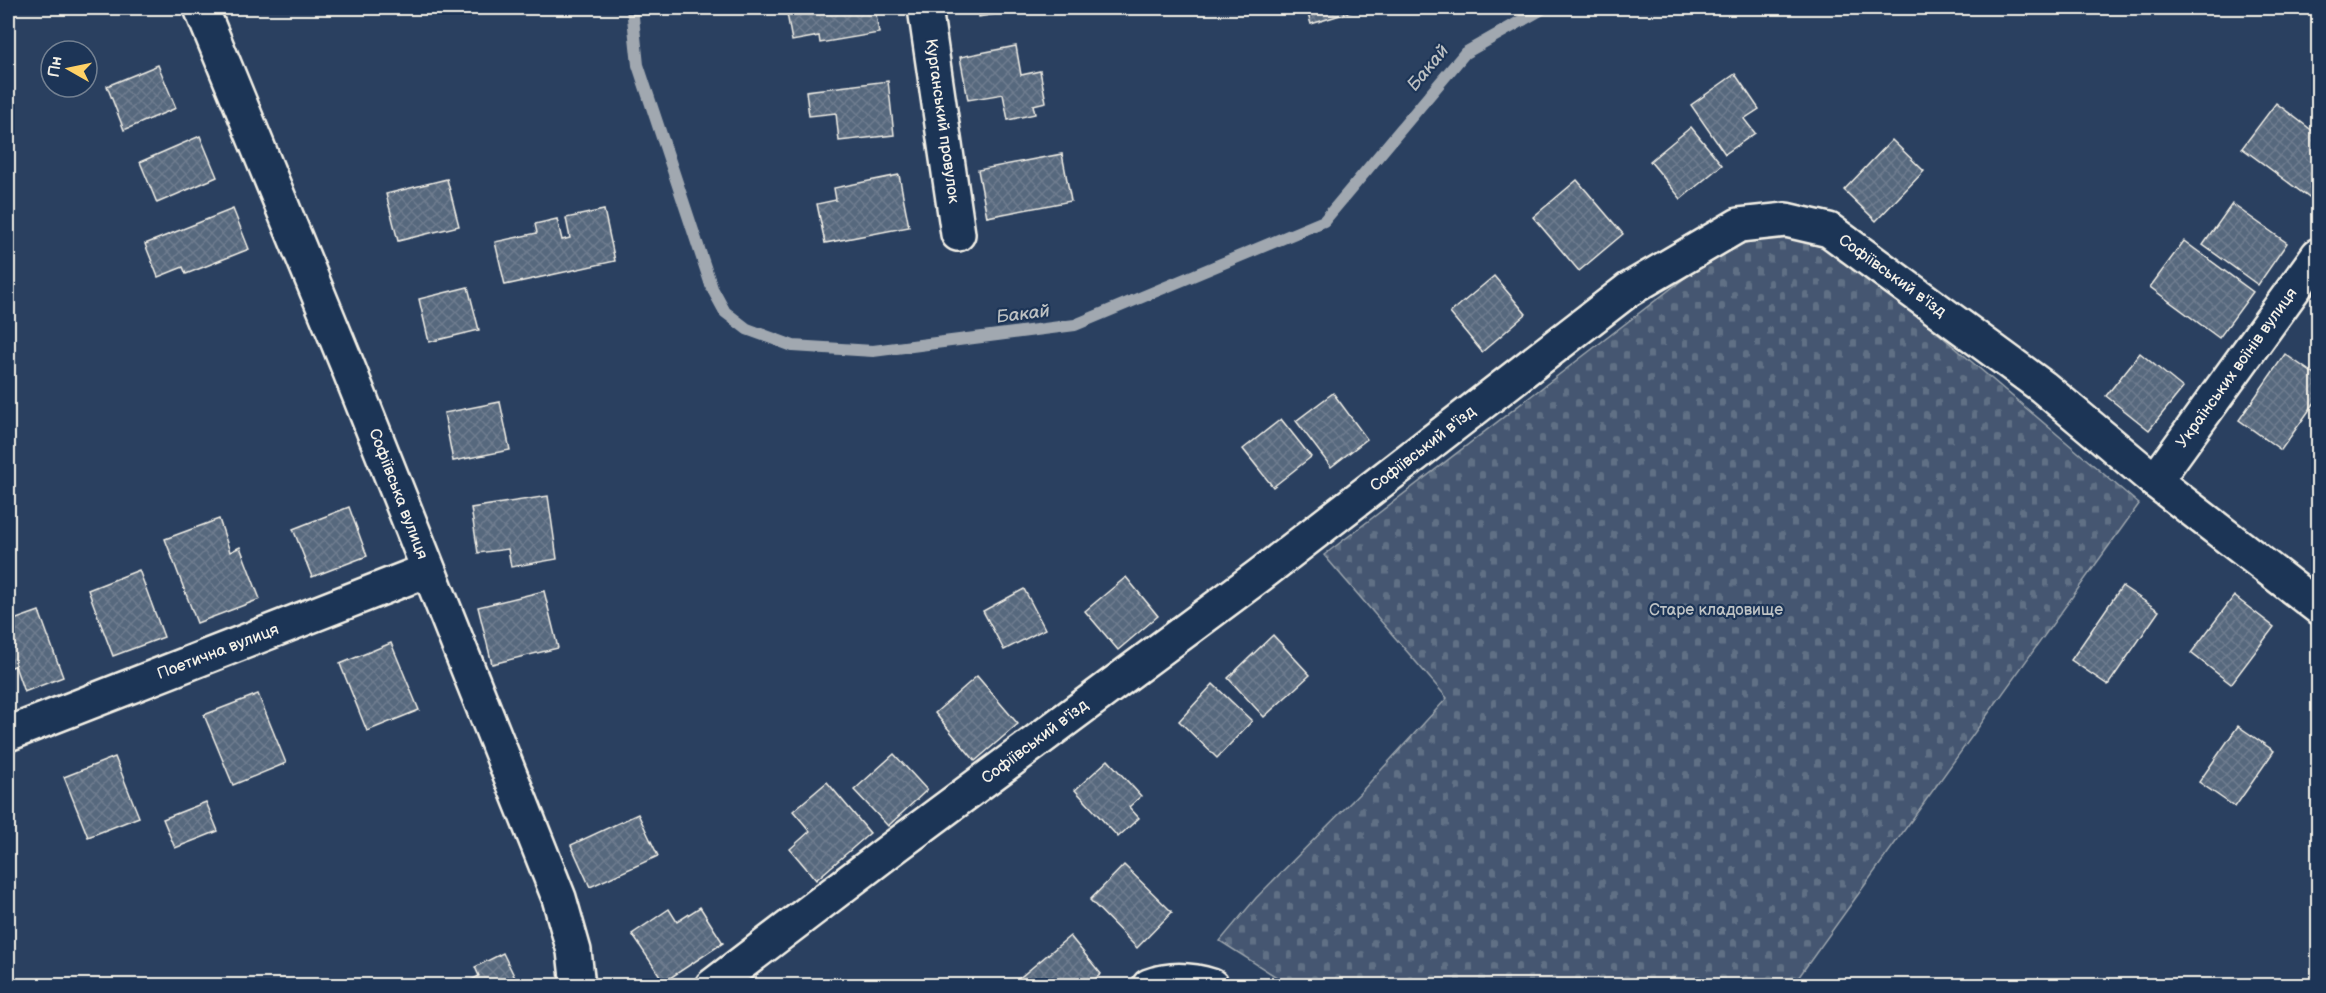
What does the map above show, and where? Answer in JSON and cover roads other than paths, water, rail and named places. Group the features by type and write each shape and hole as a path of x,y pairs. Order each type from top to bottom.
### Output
{"street":[{"name":"Софіївська вулиця","path":"201,8 346,362 559,898 574,951 578,986"},
{"name":"Курганський провулок","path":"925,8 958,234"},
{"name":"Софіївський в'їзд","path":"712,986 1260,575 1629,290 1739,225 1786,219 1829,230 2043,387 2155,481 2319,607"},
{"name":"Українських воїнів вулиця","path":"2155,481 2319,255"},
{"name":"Поетична вулиця","path":"8,734 428,570"},
{"path":"1149,986 1165,980 1195,980 1212,986"}],"waterway":[{"name":"Бакай","path":"632,8 638,65 712,288 725,312 747,329 793,346 873,351 1075,325 1324,221 1465,53 1544,8"}],"park label":[{"name":"Старе кладовище","path":"1716,610"}]}
